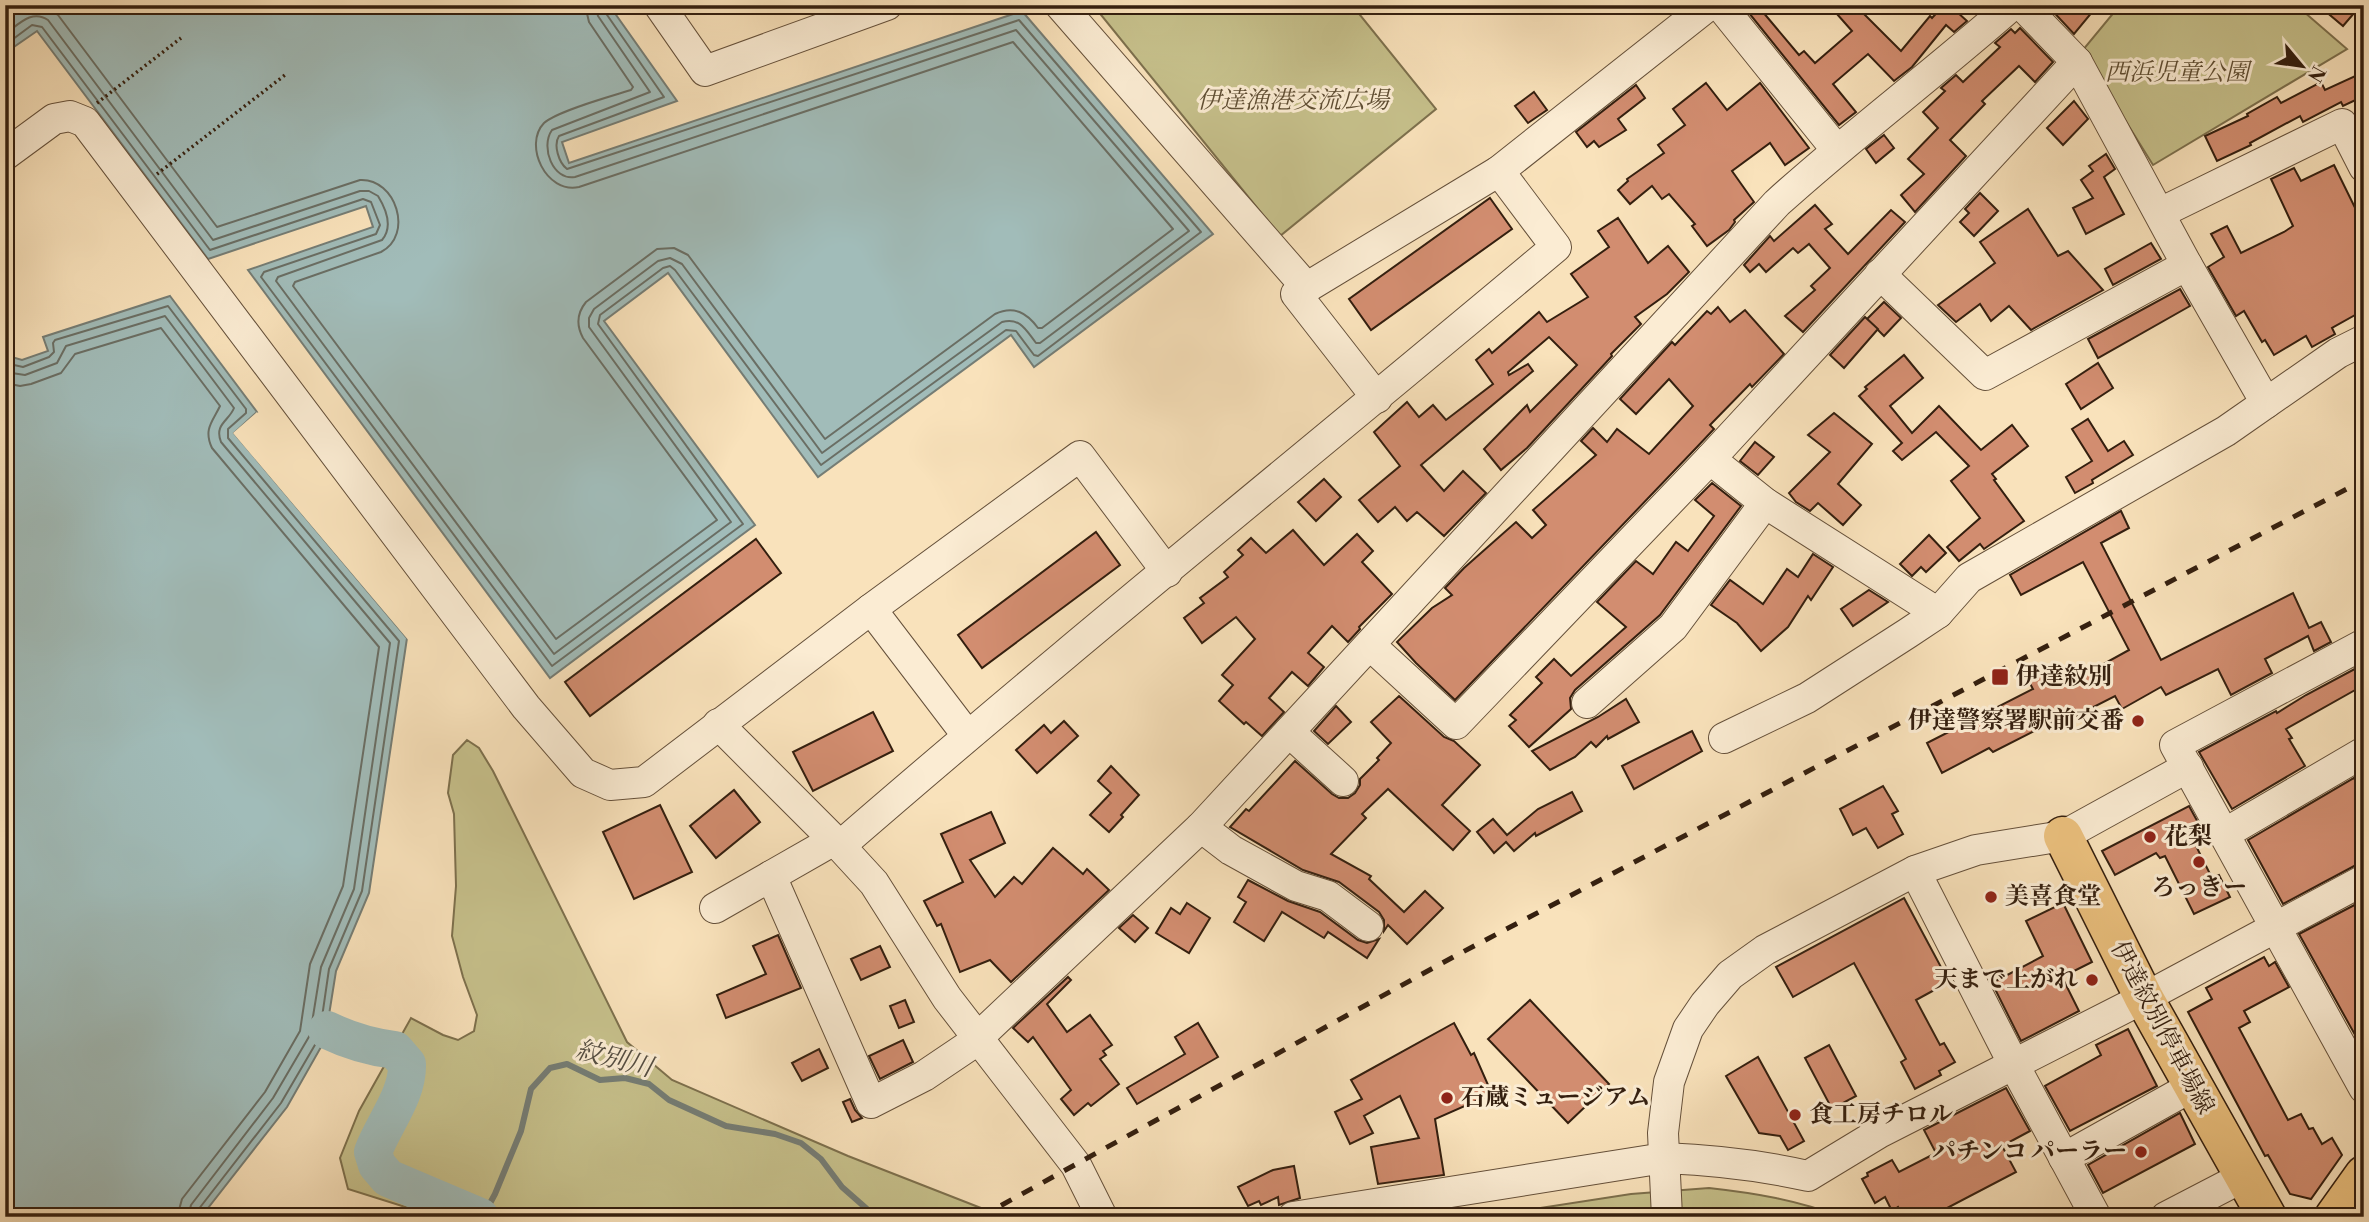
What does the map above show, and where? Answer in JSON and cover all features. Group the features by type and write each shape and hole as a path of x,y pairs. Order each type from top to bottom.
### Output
{"main road":[{"name":"伊達紋別停車場線","path":"2063,836 2144,998 2267,1217"},
{"path":"2334,1217 2364,1175"}],"street":[{"path":"659,5 705,71 887,5"},
{"path":"1060,5 1307,288"},
{"path":"1377,398 1296,294 1499,171 1709,5"},
{"path":"1720,5 1836,149"},
{"path":"771,876 872,1103 924,1076 979,1038 1202,827 1777,203 1836,149 1951,59 2012,5"},
{"path":"2022,5 2077,62 2187,265 2266,403"},
{"path":"1370,645 1456,724 1710,459 2077,62"},
{"path":"5,155 54,119 70,116 85,122 526,707 583,773 610,785 644,782 871,609 1080,456 1167,572"},
{"path":"2160,213 2342,124 2364,167"},
{"path":"715,908 837,843 1556,247 1499,171"},
{"path":"1880,274 1985,375 2187,265"},
{"path":"1724,738 1807,698 1938,612 1969,578 2227,431 2338,353 2364,340"},
{"path":"1710,459 1765,503 1938,612"},
{"path":"1587,703 1674,627 1765,503"},
{"path":"871,609 967,735"},
{"path":"2364,644 2175,745 2364,1088"},
{"path":"718,724 874,883 947,998 1076,1165 1103,1217"},
{"path":"1290,732 1343,781"},
{"path":"2224,834 2364,752"},
{"path":"1667,1217 1664,1110 1677,1054 1688,1029 1730,975 1765,950 1915,870 1976,850 2063,836 2188,767"},
{"path":"1202,827 1231,850 1296,886 1328,896 1368,926"},
{"path":"1915,870 2095,1217"},
{"path":"1293,1217 1666,1172 1720,1160 1808,1176 1879,1133 2144,998 2364,880"},
{"path":"2064,1158 2193,1086"},
{"path":"2166,1217 2243,1177"}],"path":[{"path":"93,106 181,38"},
{"path":"149,180 285,75"}],"green space":[{"name":"伊達漁港交流広場","path":"1093,5 1352,5 1436,109 1280,236"},
{"name":"西浜児童公園","path":"2120,5 2296,5 2347,49 2153,165 2082,51"},
{"path":"467,740 479,748 493,771 627,1042 672,1080 848,1156 1004,1217 437,1217 348,1189 340,1158 359,1111 411,1018 458,1040 474,1031 477,1015 452,936 456,886 454,814 448,793 453,755"},
{"path":"1709,1188 1776,1198 1841,1217 1482,1217 1631,1194"}],"water":[{"path":"5,5 609,5 677,101 562,142 569,163 1022,11 1213,234 1034,367 1011,335 818,477 668,273 604,321 755,525 550,678 248,270 373,227 366,206 208,259 37,31 5,53"},
{"path":"170,296 257,412 234,433 407,638 369,893 336,971 325,1040 287,1107 201,1217 5,1217 5,355 22,360 48,351 43,337"}],"pier":[{"path":"257,412 259,415 238,433 409,636 410,642 233,433"}],"building":[{"path":"1757,5 1799,55 1804,51 1815,63 1852,31 1829,5 1855,5 1901,51 1930,16 1932,18 1944,5 1963,5 1957,12 1967,21 1954,32 1946,25 1912,67 1894,81 1868,54 1833,84 1856,112 1839,125 1749,13"},
{"path":"2047,5 2098,5 2074,34"},
{"path":"2318,5 2361,5 2343,26"},
{"path":"2020,28 2053,62 2035,82 2019,66 1982,101 1985,104 1950,140 1966,156 1915,212 1901,195 1924,174 1908,159 1938,128 1923,112 1945,91 1941,88 1956,75 1963,82 2000,47 1995,43 2011,29 2015,33"},
{"path":"2364,72 2364,96 2343,106 2341,102 2303,122 2300,116 2250,143 2251,145 2217,161 2205,136 2248,116 2247,114 2277,97 2281,103 2321,82 2325,90"},
{"path":"1706,83 1727,110 1760,83 1809,148 1785,165 1770,143 1732,171 1754,202 1734,220 1729,230 1707,246 1692,226 1695,224 1669,194 1662,199 1652,186 1630,204 1618,190 1627,179 1664,153 1658,145 1685,125 1673,109"},
{"path":"1636,85 1645,98 1618,119 1626,130 1599,147 1594,141 1587,147 1576,132"},
{"path":"1534,92 1547,110 1528,123 1515,106"},
{"path":"2074,101 2088,119 2063,145 2047,128"},
{"path":"1884,135 1894,148 1876,163 1866,149"},
{"path":"2106,154 2115,169 2104,177 2124,214 2086,234 2073,208 2093,198 2081,180 2093,171 2089,166"},
{"path":"2334,165 2364,226 2364,310 2332,328 2335,334 2312,347 2306,336 2274,355 2265,340 2262,342 2244,311 2236,316 2208,267 2224,257 2211,234 2227,226 2241,253 2284,232 2293,226 2271,179 2294,168 2301,181"},
{"path":"1980,193 1998,211 1974,236 1960,222 1969,213 1965,209"},
{"path":"1490,198 1512,229 1371,330 1349,299"},
{"path":"1815,205 1832,224 1825,229 1848,254 1891,210 1905,222 1803,332 1785,316 1815,290 1811,286 1830,268 1809,244 1798,253 1793,248 1766,272 1759,264 1750,272 1744,265 1770,236 1774,241"},
{"path":"2028,209 2058,256 2068,251 2103,290 2031,330 2009,306 1991,321 1980,304 1956,322 1938,305 1995,263 1980,242"},
{"path":"1618,218 1648,263 1668,246 1689,272 1667,294 1635,317 1641,324 1527,448 1501,470 1484,449 1527,405 1530,412 1577,365 1549,337 1508,372 1509,375 1528,364 1533,371 1421,465 1444,491 1463,471 1486,493 1444,536 1417,512 1407,521 1395,507 1378,522 1359,500 1400,466 1374,432 1407,402 1419,417 1433,405 1446,420 1493,384 1476,360 1489,349 1492,353 1539,312 1547,322 1588,297 1571,274 1609,247 1598,231"},
{"path":"2151,243 2161,259 2113,285 2105,269"},
{"path":"2180,289 2190,306 2098,358 2088,339"},
{"path":"1884,302 1901,318 1884,336 1867,319"},
{"path":"1718,307 1730,322 1745,310 1784,354 1710,425 1714,429 1455,700 1397,642 1432,608 1452,595 1445,588 1516,522 1532,538 1546,525 1533,510 1596,455 1581,441 1593,428 1607,442 1617,429 1649,454 1693,406 1669,379 1636,414 1620,399 1672,342 1675,345 1707,311 1711,314"},
{"path":"1865,317 1878,329 1844,368 1830,355"},
{"path":"1904,355 1923,378 1890,406 1912,433 1939,406 1981,450 2012,425 2028,446 1992,474 2024,521 1984,549 1980,544 1959,561 1947,547 1980,518 1951,481 1969,466 1936,432 1902,460 1893,451 1902,443 1859,396 1867,389 1865,387"},
{"path":"2098,363 2113,388 2081,409 2066,384"},
{"path":"1834,413 1872,444 1838,484 1861,505 1843,525 1818,503 1810,511 1796,502 1789,493 1830,452 1808,435"},
{"path":"2088,419 2108,451 2124,441 2133,455 2075,493 2066,477 2092,461 2072,429"},
{"path":"1755,442 1774,457 1758,475 1740,461"},
{"path":"1324,479 1341,497 1316,521 1298,502"},
{"path":"1712,483 1741,506 1660,615 1575,690 1570,698 1571,709 1529,747 1509,726 1516,720 1510,715 1542,683 1536,677 1554,659 1571,676 1626,627 1597,602 1636,561 1653,574 1676,542 1688,551 1714,516 1695,500"},
{"path":"2121,511 2129,528 2101,543 2161,660 2293,593 2309,628 2321,622 2331,642 2314,651 2308,636 2265,659 2272,673 2231,695 2218,669 2166,695 2161,687 2122,709 2115,696 2058,725 2056,720 1993,752 1989,748 1942,773 1927,743 2033,689 2028,680 2057,665 2065,681 2089,669 2091,671 2129,650 2083,562 2021,595 2010,575"},
{"path":"1293,530 1324,565 1357,534 1373,551 1362,562 1392,594 1348,642 1332,626 1308,653 1324,667 1308,686 1292,672 1269,698 1284,712 1262,736 1219,701 1233,685 1222,675 1255,639 1236,617 1202,643 1184,618 1204,603 1200,598 1228,577 1224,572 1243,555 1238,550 1251,538 1266,553"},
{"path":"1096,532 1120,565 982,668 958,635"},
{"path":"1929,535 1946,553 1926,572 1921,567 1912,576 1900,564"},
{"path":"756,539 781,573 590,716 565,682"},
{"path":"1813,554 1833,567 1811,600 1808,596 1788,627 1761,651 1737,623 1711,605 1730,580 1763,604 1787,569 1798,577"},
{"path":"1869,590 1888,602 1853,626 1841,609"},
{"path":"2364,664 2364,685 2286,729 2305,766 2232,809 2199,752 2276,711 2277,713"},
{"path":"1399,696 1480,765 1442,805 1470,831 1453,850 1388,789 1362,814 1366,818 1331,854 1371,876 1369,879 1404,912 1425,891 1443,908 1407,944 1388,925 1384,931 1384,920 1379,912 1339,882 1303,870 1230,827 1246,809 1249,811 1295,761 1339,798 1348,798 1355,793 1360,779 1391,743 1371,722"},
{"path":"1626,699 1639,722 1608,739 1607,736 1596,747 1591,742 1575,757 1550,770 1532,751 1598,717"},
{"path":"1336,706 1351,722 1328,744 1314,731"},
{"path":"873,712 893,751 813,791 793,752"},
{"path":"1064,721 1078,736 1037,773 1016,750 1044,725 1051,733"},
{"path":"1692,731 1702,751 1634,789 1622,766"},
{"path":"1111,766 1139,795 1109,832 1090,815 1111,793 1098,781"},
{"path":"2354,778 2364,796 2364,863 2283,904 2248,840"},
{"path":"1883,786 1898,811 1892,814 1903,834 1878,848 1866,828 1853,835 1840,809"},
{"path":"734,790 760,822 716,858 690,826"},
{"path":"1572,792 1582,811 1536,836 1535,833 1514,851 1506,842 1494,853 1477,832 1493,819 1507,835 1538,809"},
{"path":"660,805 692,872 634,899 603,832"},
{"path":"2189,806 2200,826 2189,832 2212,878 2219,875 2230,897 2194,914 2165,856 2160,858 2156,853 2115,875 2102,851"},
{"path":"991,812 1005,843 970,860 995,897 1014,877 1022,884 1053,848 1083,874 1087,869 1109,890 1011,982 990,960 960,972 941,924 937,926 924,901 963,882 941,834"},
{"path":"1248,880 1288,901 1320,912 1358,940 1367,943 1379,939 1367,958 1328,932 1324,938 1282,912 1264,941 1234,922 1246,902 1238,897"},
{"path":"1904,898 1949,982 1916,1000 1940,1045 1944,1043 1955,1062 1939,1071 1941,1075 1915,1089 1901,1062 1906,1059 1854,963 1793,997 1776,967"},
{"path":"2364,900 2364,1051 2299,934"},
{"path":"1187,903 1210,918 1189,953 1156,933 1171,908 1180,914"},
{"path":"2063,903 2092,962 2062,977 2079,1011 2021,1041 1992,983 2043,956 2026,921"},
{"path":"1133,915 1148,928 1135,942 1119,928"},
{"path":"778,935 801,988 726,1018 717,995 766,974 753,946"},
{"path":"880,946 890,967 861,980 851,959"},
{"path":"2264,957 2269,966 2275,962 2289,987 2244,1011 2250,1022 2239,1028 2288,1120 2301,1114 2322,1144 2332,1138 2342,1155 2311,1199 2290,1194 2268,1155 2265,1156 2188,1012 2212,999 2206,988"},
{"path":"1068,977 1071,980 1047,1004 1067,1032 1090,1015 1112,1045 1103,1051 1106,1055 1100,1059 1119,1084 1091,1106 1088,1103 1074,1115 1061,1099 1071,1090 1033,1037 1028,1042 1013,1028"},
{"path":"905,1000 914,1022 899,1028 890,1006"},
{"path":"1530,1000 1609,1084 1568,1123 1488,1039"},
{"path":"1198,1023 1218,1057 1137,1104 1127,1088 1185,1054 1175,1037"},
{"path":"1454,1023 1471,1055 1474,1053 1492,1094 1435,1119 1444,1175 1378,1184 1371,1147 1419,1138 1400,1096 1364,1116 1373,1133 1350,1144 1335,1112 1362,1099 1351,1080"},
{"path":"2128,1029 2157,1086 2070,1131 2045,1086 2101,1055 2096,1045"},
{"path":"903,1040 913,1062 880,1079 869,1056"},
{"path":"1829,1045 1856,1096 1832,1109 1805,1058"},
{"path":"819,1049 828,1068 802,1081 792,1063"},
{"path":"1758,1057 1804,1141 1788,1150 1780,1136 1759,1133 1726,1076"},
{"path":"2006,1088 2030,1131 2002,1146 2016,1172 1930,1217 1903,1217 1898,1207 1892,1211 1885,1197 1875,1203 1862,1179 1868,1176 1867,1173 1892,1160 1899,1172 1936,1153 1924,1130"},
{"path":"850,1099 862,1118 852,1122 843,1102"},
{"name":"パチンコ パーラー","path":"2180,1113 2195,1144 2103,1193 2088,1165"},
{"path":"1294,1166 1300,1198 1279,1205 1278,1197 1261,1205 1259,1201 1248,1206 1238,1187 1273,1170"}],"waterway":[{"path":"327,1030 360,1043 395,1050 407,1064 400,1098 373,1152 377,1165 388,1178 480,1217"},
{"name":"紋別川","path":"476,1215 488,1207 495,1194 521,1131 531,1089 550,1068 567,1064 600,1080 625,1078 649,1084 669,1100 726,1126 775,1134 801,1143 821,1159 842,1187 880,1217"}],"railway":[{"path":"980,1217 1455,956 2364,480"}],"place":[{"name":"伊達紋別","path":"2000,677"},
{"name":"伊達警察署駅前交番","path":"2138,721"},
{"name":"花梨","path":"2150,837"},
{"name":"ろっきー","path":"2199,862"},
{"name":"美喜食堂","path":"1991,897"},
{"name":"天まで上がれ","path":"2092,980"},
{"name":"石蔵ミュージアム","path":"1447,1098"},
{"name":"食工房チロル","path":"1795,1115"},
{"name":"パチンコ パーラー","path":"2141,1152"}]}
